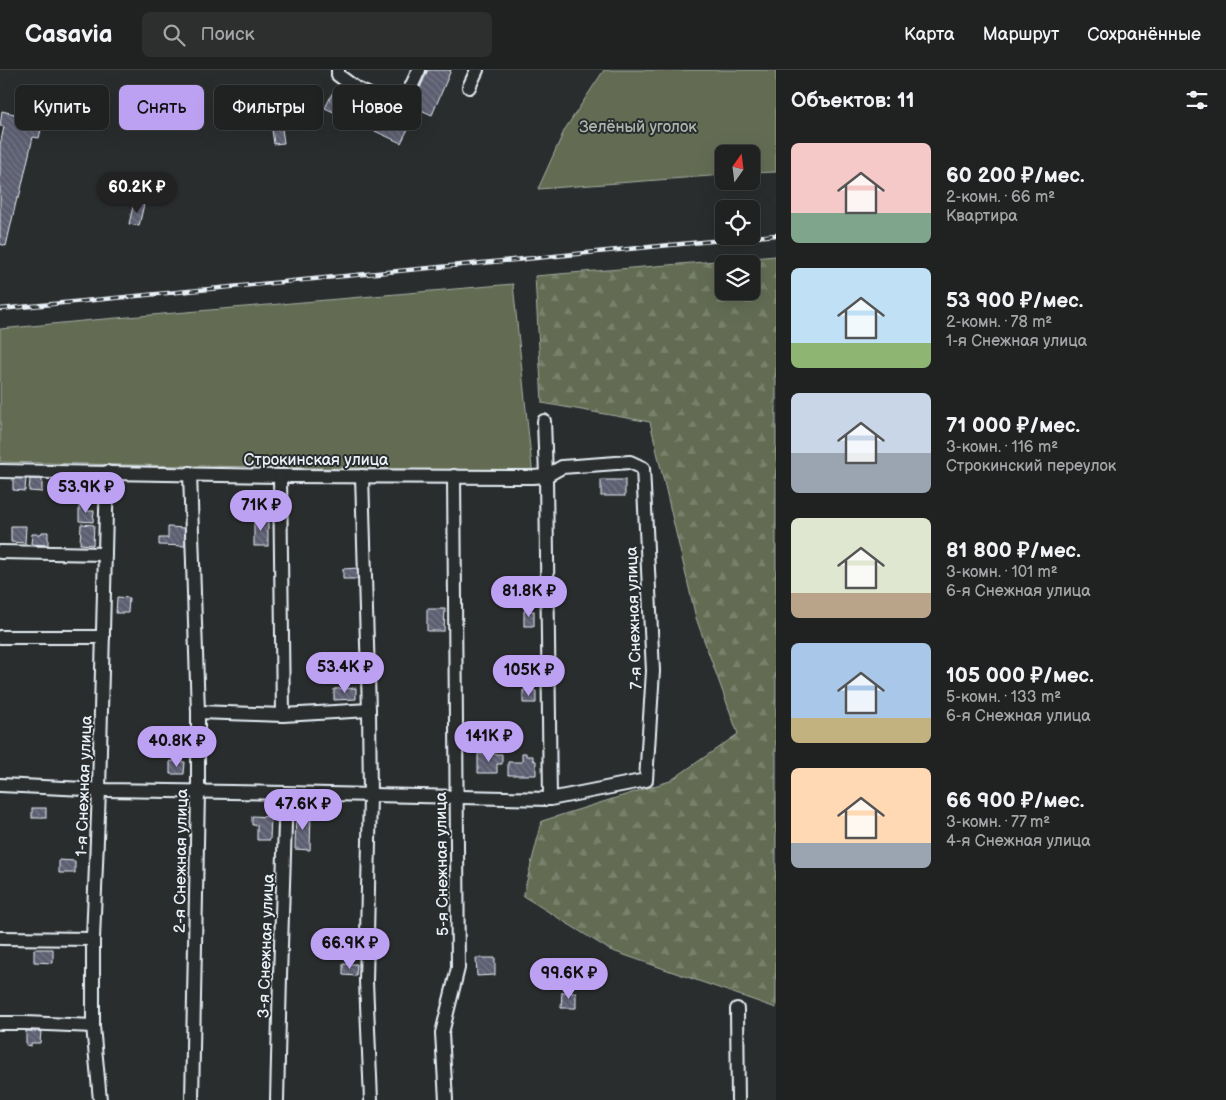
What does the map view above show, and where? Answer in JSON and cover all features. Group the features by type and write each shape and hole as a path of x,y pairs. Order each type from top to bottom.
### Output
{"street":[{"path":"338,70 338,75 356,89 394,106 405,100 419,70"},
{"path":"469,87 477,70"},
{"path":"0,785 99,790 286,792 550,799 544,421"},
{"name":"Строкинская улица","path":"0,470 280,476 546,476 562,467 630,462"},
{"name":"7-я Снежная улица","path":"550,799 646,780 653,671 645,498 643,468 630,462"},
{"name":"1-я Снежная улица","path":"100,1100 93,1026 93,939 99,790 107,472"},
{"name":"2-я Снежная улица","path":"190,473 198,712 192,1100"},
{"path":"280,476 283,715"},
{"path":"362,476 370,710 366,982 371,1100"},
{"name":"5-я Снежная улица","path":"446,1100 442,1033 458,968 454,476"},
{"path":"0,552 105,554"},
{"path":"0,637 103,638"},
{"path":"198,712 283,715 370,710"},
{"name":"3-я Снежная улица","path":"277,1100 286,792"},
{"path":"0,938 93,939"},
{"path":"737,1009 738,1100"},
{"path":"0,1023 25,1022 93,1026"}],"green space":[{"name":"Зелёный уголок","path":"604,70 776,70 776,172 760,173 760,145 715,145 715,176 538,189 565,129"},
{"path":"776,256 776,1008 610,950 523,896 542,821 670,781 738,734 696,618 650,422 542,403 535,276 715,261 715,300 760,300 760,257"},
{"path":"513,284 533,477 405,469 0,462 0,329"}],"building":[{"path":"428,70 451,70 432,115 421,110 421,86"},
{"path":"333,92 333,112 325,108"},
{"path":"2,111 15,114 15,130 41,130 39,138 33,137 6,246 0,244 0,145 4,127 0,126"},
{"path":"272,130 282,130 284,143 274,144"},
{"path":"373,130 408,130 401,143"},
{"path":"134,202 144,204 139,226 129,224"},
{"path":"13,477 26,478 25,491 13,490"},
{"path":"30,479 42,479 42,492 29,491"},
{"path":"81,479 94,480 93,497 80,497"},
{"path":"601,480 625,480 625,496 601,496"},
{"path":"79,505 87,506 87,511 94,511 93,522 79,521"},
{"path":"254,519 268,519 268,546 254,546"},
{"path":"81,524 94,525 93,545 80,544"},
{"path":"11,526 26,526 25,543 11,542"},
{"path":"168,527 185,528 185,546 159,545 159,538 168,538"},
{"path":"42,532 48,532 48,545 31,544 32,534 41,534"},
{"path":"358,568 358,579 343,579 343,569"},
{"path":"117,597 129,598 128,613 116,613"},
{"path":"427,609 445,609 444,631 427,631"},
{"path":"524,611 534,611 534,626 524,626"},
{"path":"356,688 356,699 334,700 334,689"},
{"path":"523,690 536,691 536,703 523,703"},
{"path":"522,753 526,753 526,756 533,756 533,760 536,761 536,775 508,775 508,762 522,762"},
{"path":"478,754 502,754 502,764 497,764 497,773 478,773"},
{"path":"170,761 185,762 184,774 170,774"},
{"path":"32,808 46,808 46,818 32,818"},
{"path":"296,811 311,812 310,850 295,849"},
{"path":"252,816 271,817 270,840 257,840 257,825 252,825"},
{"path":"59,860 75,861 75,873 59,873"},
{"path":"34,949 53,949 53,963 34,962"},
{"path":"476,958 495,958 495,975 477,976"},
{"path":"343,964 357,964 356,976 343,975"},
{"path":"562,992 576,993 576,1008 561,1008"},
{"path":"26,1031 41,1031 40,1043 31,1043 31,1046 26,1045"}],"railway":[{"path":"0,309 776,235"}]}
